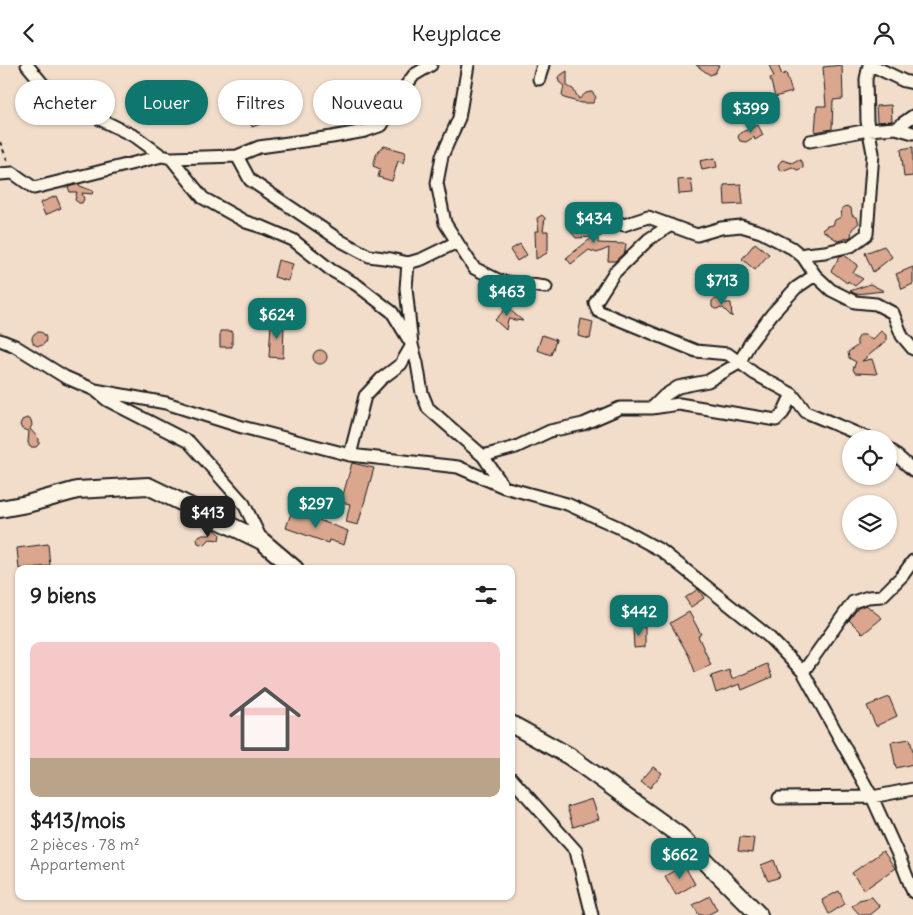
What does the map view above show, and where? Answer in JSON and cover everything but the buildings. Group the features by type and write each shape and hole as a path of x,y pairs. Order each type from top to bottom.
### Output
{"street":[{"path":"27,65 53,96 136,137 167,157 203,198 246,222 292,240 331,269 357,285 392,311 412,345"},
{"path":"0,173 13,173 34,188 167,157 237,156 259,147 365,131 382,125 396,99 414,75 431,65"},
{"path":"468,65 460,118 442,156 437,183 445,223 474,268 500,281 546,287"},
{"path":"539,79 543,65"},
{"path":"803,257 805,254 851,247 867,234 873,153 868,131 866,79 870,65 904,81 913,83"},
{"path":"896,128 913,116"},
{"path":"810,141 896,128 913,133"},
{"path":"237,156 250,180 341,241 369,256 408,263 422,259 457,242"},
{"path":"609,218 624,225 648,217 697,235 721,228 741,226 761,232 792,248 803,257 815,275 831,290 855,302 876,304 893,313 902,336 913,349"},
{"path":"671,225 649,239 614,273 594,303 598,311 696,351 728,354 739,363 792,394 806,412 849,430"},
{"path":"408,263 406,288 412,345 422,393 428,408 483,456 504,487"},
{"path":"652,407 678,387 708,381 739,363 750,343 772,314 796,288 815,275"},
{"path":"0,340 65,377 95,390 166,403 242,427 350,455 458,467 504,487 567,504 618,527 662,551 768,636 803,671 872,797 913,892"},
{"path":"350,455 365,397 381,379 401,364 412,345"},
{"path":"95,390 108,400 189,442 244,505 262,541"},
{"path":"483,456 516,447 550,431 583,424 620,408 679,404 776,420 784,413 792,394"},
{"path":"897,456 913,470"},
{"path":"1,508 27,504 77,490 148,486 262,541 290,565"},
{"path":"803,671 853,602 868,597 882,596 902,576 913,561"},
{"path":"515,725 569,756 679,835 759,915"},
{"path":"515,782 576,851 592,915"},
{"path":"779,799 872,797 913,789"}],"path":[{"path":"0,142 13,173"}]}
